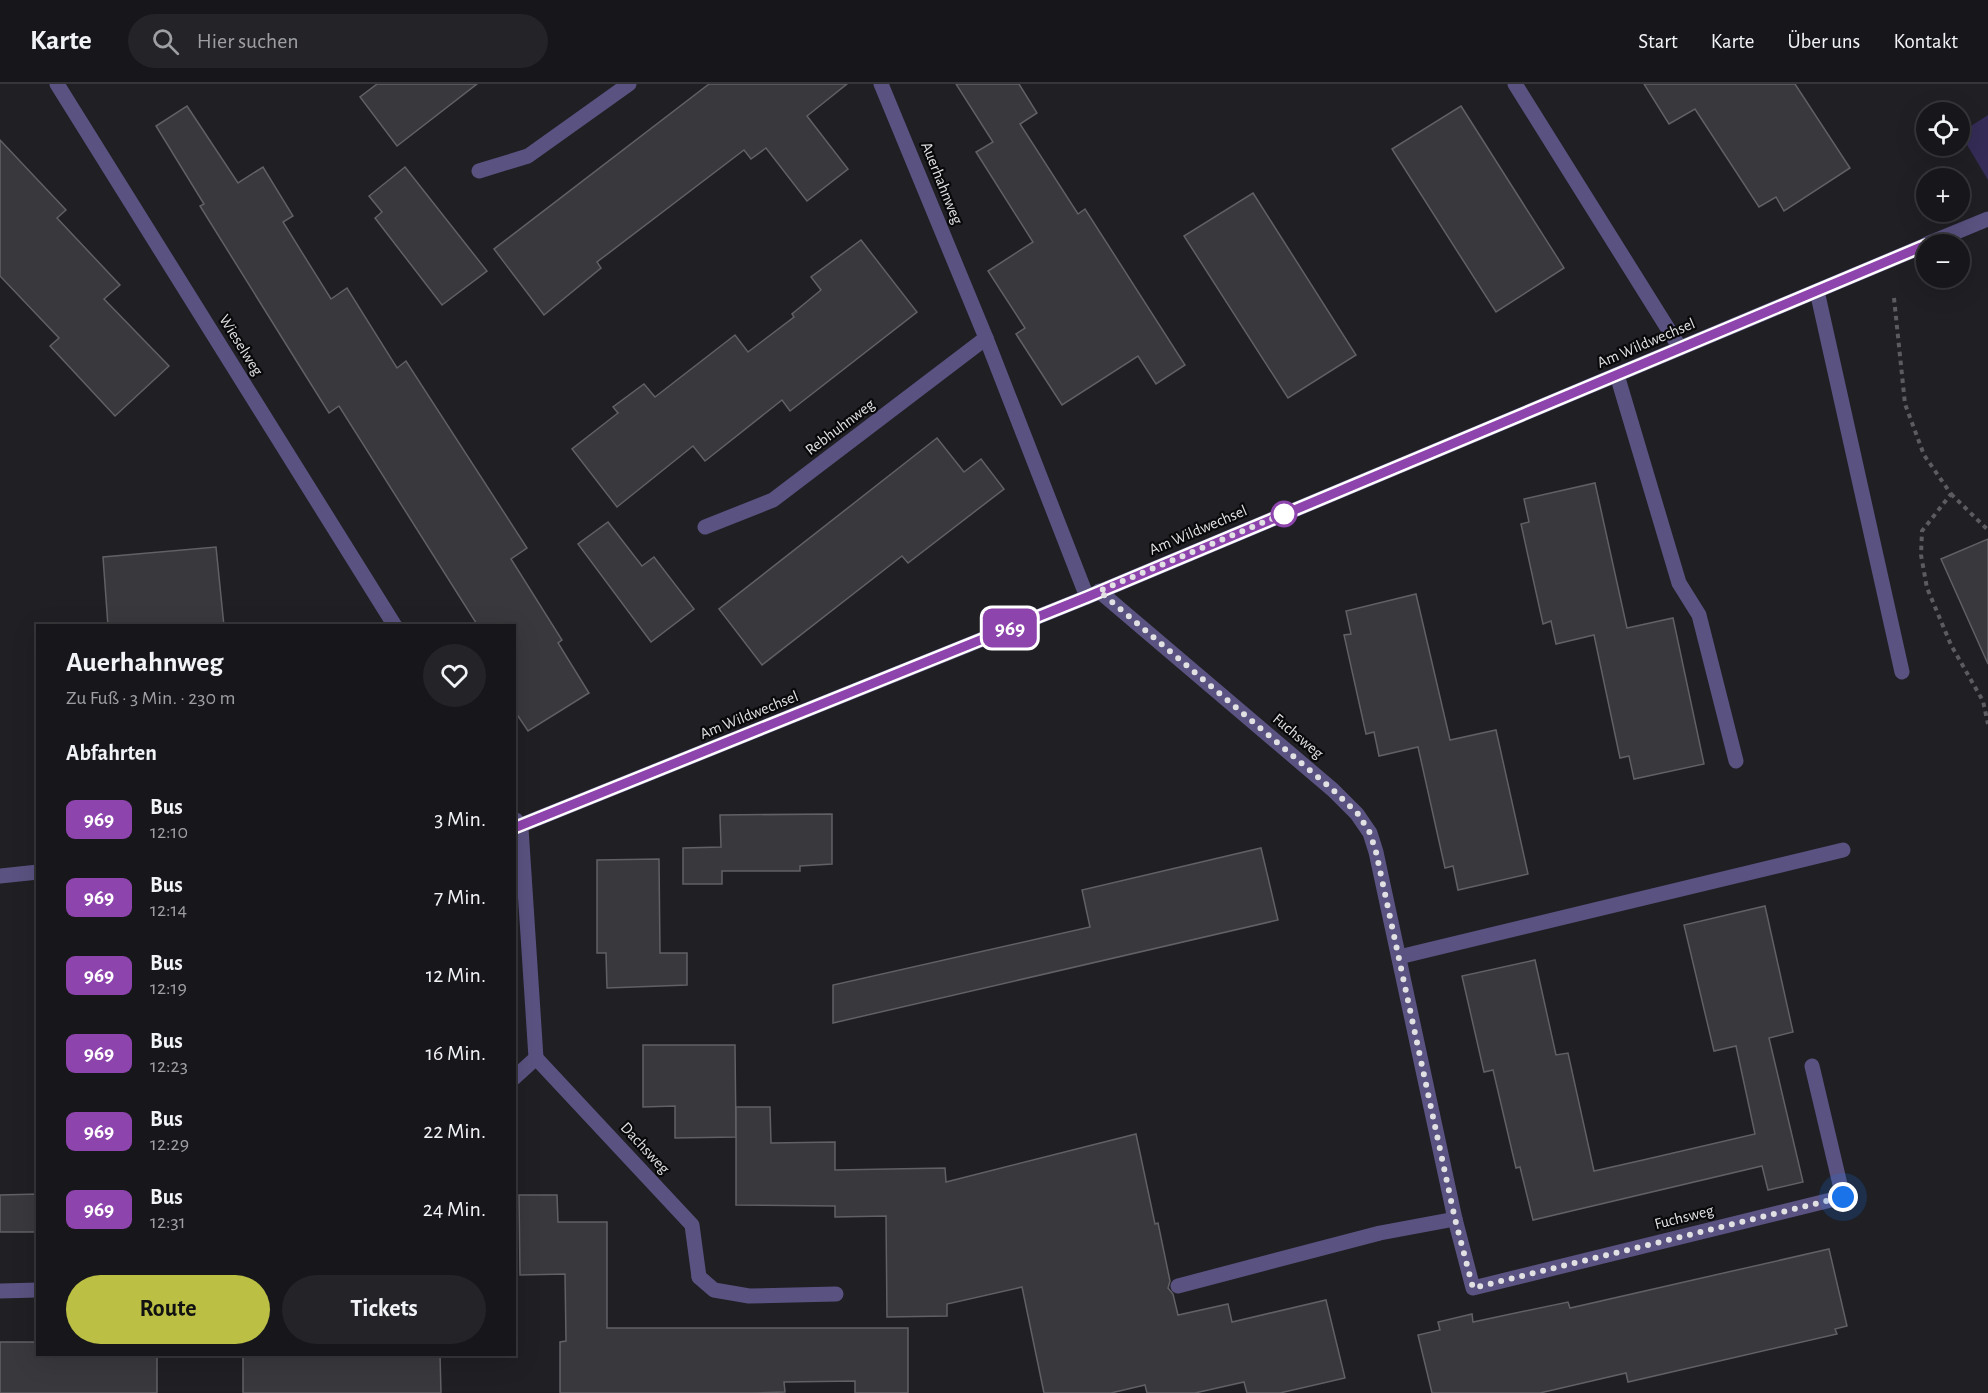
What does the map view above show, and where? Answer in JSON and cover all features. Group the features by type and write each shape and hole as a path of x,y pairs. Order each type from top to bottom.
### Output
{"street":[{"name":"Wieselweg","path":"57,84 394,624"},
{"path":"478,171 528,156 629,84"},
{"name":"Auerhahnweg","path":"881,84 1093,594"},
{"path":"1515,84 1680,348"},
{"name":"Am Wildwechsel","path":"1953,234 1988,219"},
{"name":"Am Wildwechsel","path":"517,825 1093,594 1916,250"},
{"path":"1817,291 1902,672"},
{"name":"Rebhuhnweg","path":"705,527 773,500 986,338"},
{"path":"1617,375 1679,583 1699,615 1736,761"},
{"name":"Fuchsweg","path":"1093,594 1333,790 1358,814 1370,833 1455,1219 1473,1288 1843,1197 1812,1066"},
{"path":"516,1076 536,1058 517,825"},
{"path":"1399,957 1843,850"},
{"path":"0,876 36,872"},
{"name":"Dachsweg","path":"536,1058 692,1225 699,1277 714,1290 749,1296 836,1294"},
{"path":"1178,1286 1380,1233 1455,1219"},
{"path":"0,1290 36,1290"}],"path":[{"path":"1894,298 1905,404 1924,455 1951,494 1988,530"},
{"path":"1951,494 1922,531 1921,555 1927,588 1934,606 1951,645 1983,701 1988,724"}],"shaded area":[{"path":"1988,115 1988,180 1970,150 1970,127"}],"building":[{"path":"377,84 477,84 397,146 360,97"},
{"path":"709,84 847,84 807,116 848,169 807,201 766,148 751,159 744,150 597,262 601,268 544,315 494,249"},
{"path":"956,84 1019,84 1037,113 1020,124 1078,214 1085,209 1185,365 1156,384 1138,356 1062,405 1016,334 1025,328 988,271 1033,242 976,152 993,142"},
{"path":"1644,84 1795,84 1850,168 1784,211 1776,197 1759,207 1695,109 1669,124"},
{"path":"187,106 238,183 263,167 293,216 283,222 331,299 347,288 397,368 406,361 527,548 511,559 562,640 558,643 589,693 528,731 516,713 516,624 477,624 339,406 329,413 200,206 204,204 156,126"},
{"path":"1461,106 1564,268 1496,312 1392,149"},
{"path":"0,140 66,210 57,218 120,285 104,299 169,366 115,416 50,346 59,338 0,276"},
{"path":"405,167 487,271 442,305 375,218 382,212 369,196"},
{"path":"1253,193 1356,355 1288,398 1184,236"},
{"path":"861,240 917,312 790,411 782,400 705,461 693,446 617,507 572,449 618,413 613,407 644,384 655,397 735,335 748,352 794,317 792,314 821,290 811,277"},
{"path":"937,438 964,472 981,459 1004,489 908,563 902,556 762,665 719,609"},
{"path":"1595,483 1627,628 1673,618 1704,764 1634,779 1629,756 1620,758 1594,635 1556,644 1551,621 1543,624 1521,524 1529,522 1524,499"},
{"path":"608,522 642,566 654,557 694,609 651,642 578,544"},
{"path":"1988,539 1988,664 1941,559"},
{"path":"216,547 224,624 108,624 103,557"},
{"path":"1416,594 1450,740 1496,730 1528,874 1458,890 1453,866 1445,868 1418,747 1379,756 1374,732 1366,734 1344,635 1351,634 1346,611"},
{"path":"832,814 832,864 800,866 800,871 722,871 722,884 683,884 683,848 721,847 720,815"},
{"path":"1261,848 1278,920 833,1023 833,985 1090,927 1082,890"},
{"path":"659,859 660,953 687,953 687,985 607,988 606,953 597,953 597,860"},
{"path":"1765,906 1793,1032 1769,1038 1803,1182 1768,1190 1762,1166 1533,1220 1520,1167 1516,1168 1493,1070 1484,1072 1462,976 1535,960 1556,1055 1568,1053 1594,1171 1643,1160 1755,1134 1736,1046 1714,1051 1684,925"},
{"path":"643,1045 735,1045 736,1137 675,1138 675,1106 643,1107"},
{"path":"736,1107 770,1107 771,1143 835,1142 835,1170 945,1168 946,1182 1136,1134 1155,1224 1158,1223 1170,1281 1168,1288 1173,1294 1178,1315 1228,1304 1232,1322 1326,1300 1345,1378 1280,1393 1247,1393 1244,1382 1195,1393 1147,1393 1145,1385 1111,1393 1044,1393 1022,1287 947,1304 947,1316 887,1317 886,1216 835,1217 835,1206 736,1205"},
{"path":"36,1194 36,1232 0,1232 0,1195"},
{"path":"519,1195 557,1195 558,1222 607,1222 607,1328 908,1328 908,1393 855,1393 855,1381 784,1382 785,1392 560,1393 560,1342 566,1341 565,1274 520,1275"},
{"path":"1829,1249 1847,1326 1835,1329 1837,1334 1628,1382 1626,1373 1540,1393 1432,1393 1418,1335 1440,1330 1438,1322 1472,1314 1473,1322 1568,1302 1570,1308"},
{"path":"0,1342 36,1342 36,1356 157,1356 157,1393 0,1393"},
{"path":"243,1356 440,1356 441,1393 243,1393"}],"bus line":[{"name":"969","path":"516,828 521,828 1087,597 1916,249"}],"route":[{"path":"1284,514 1293,510 1099,591 1333,790 1358,814 1370,833 1455,1219 1473,1288 1843,1197"}]}
